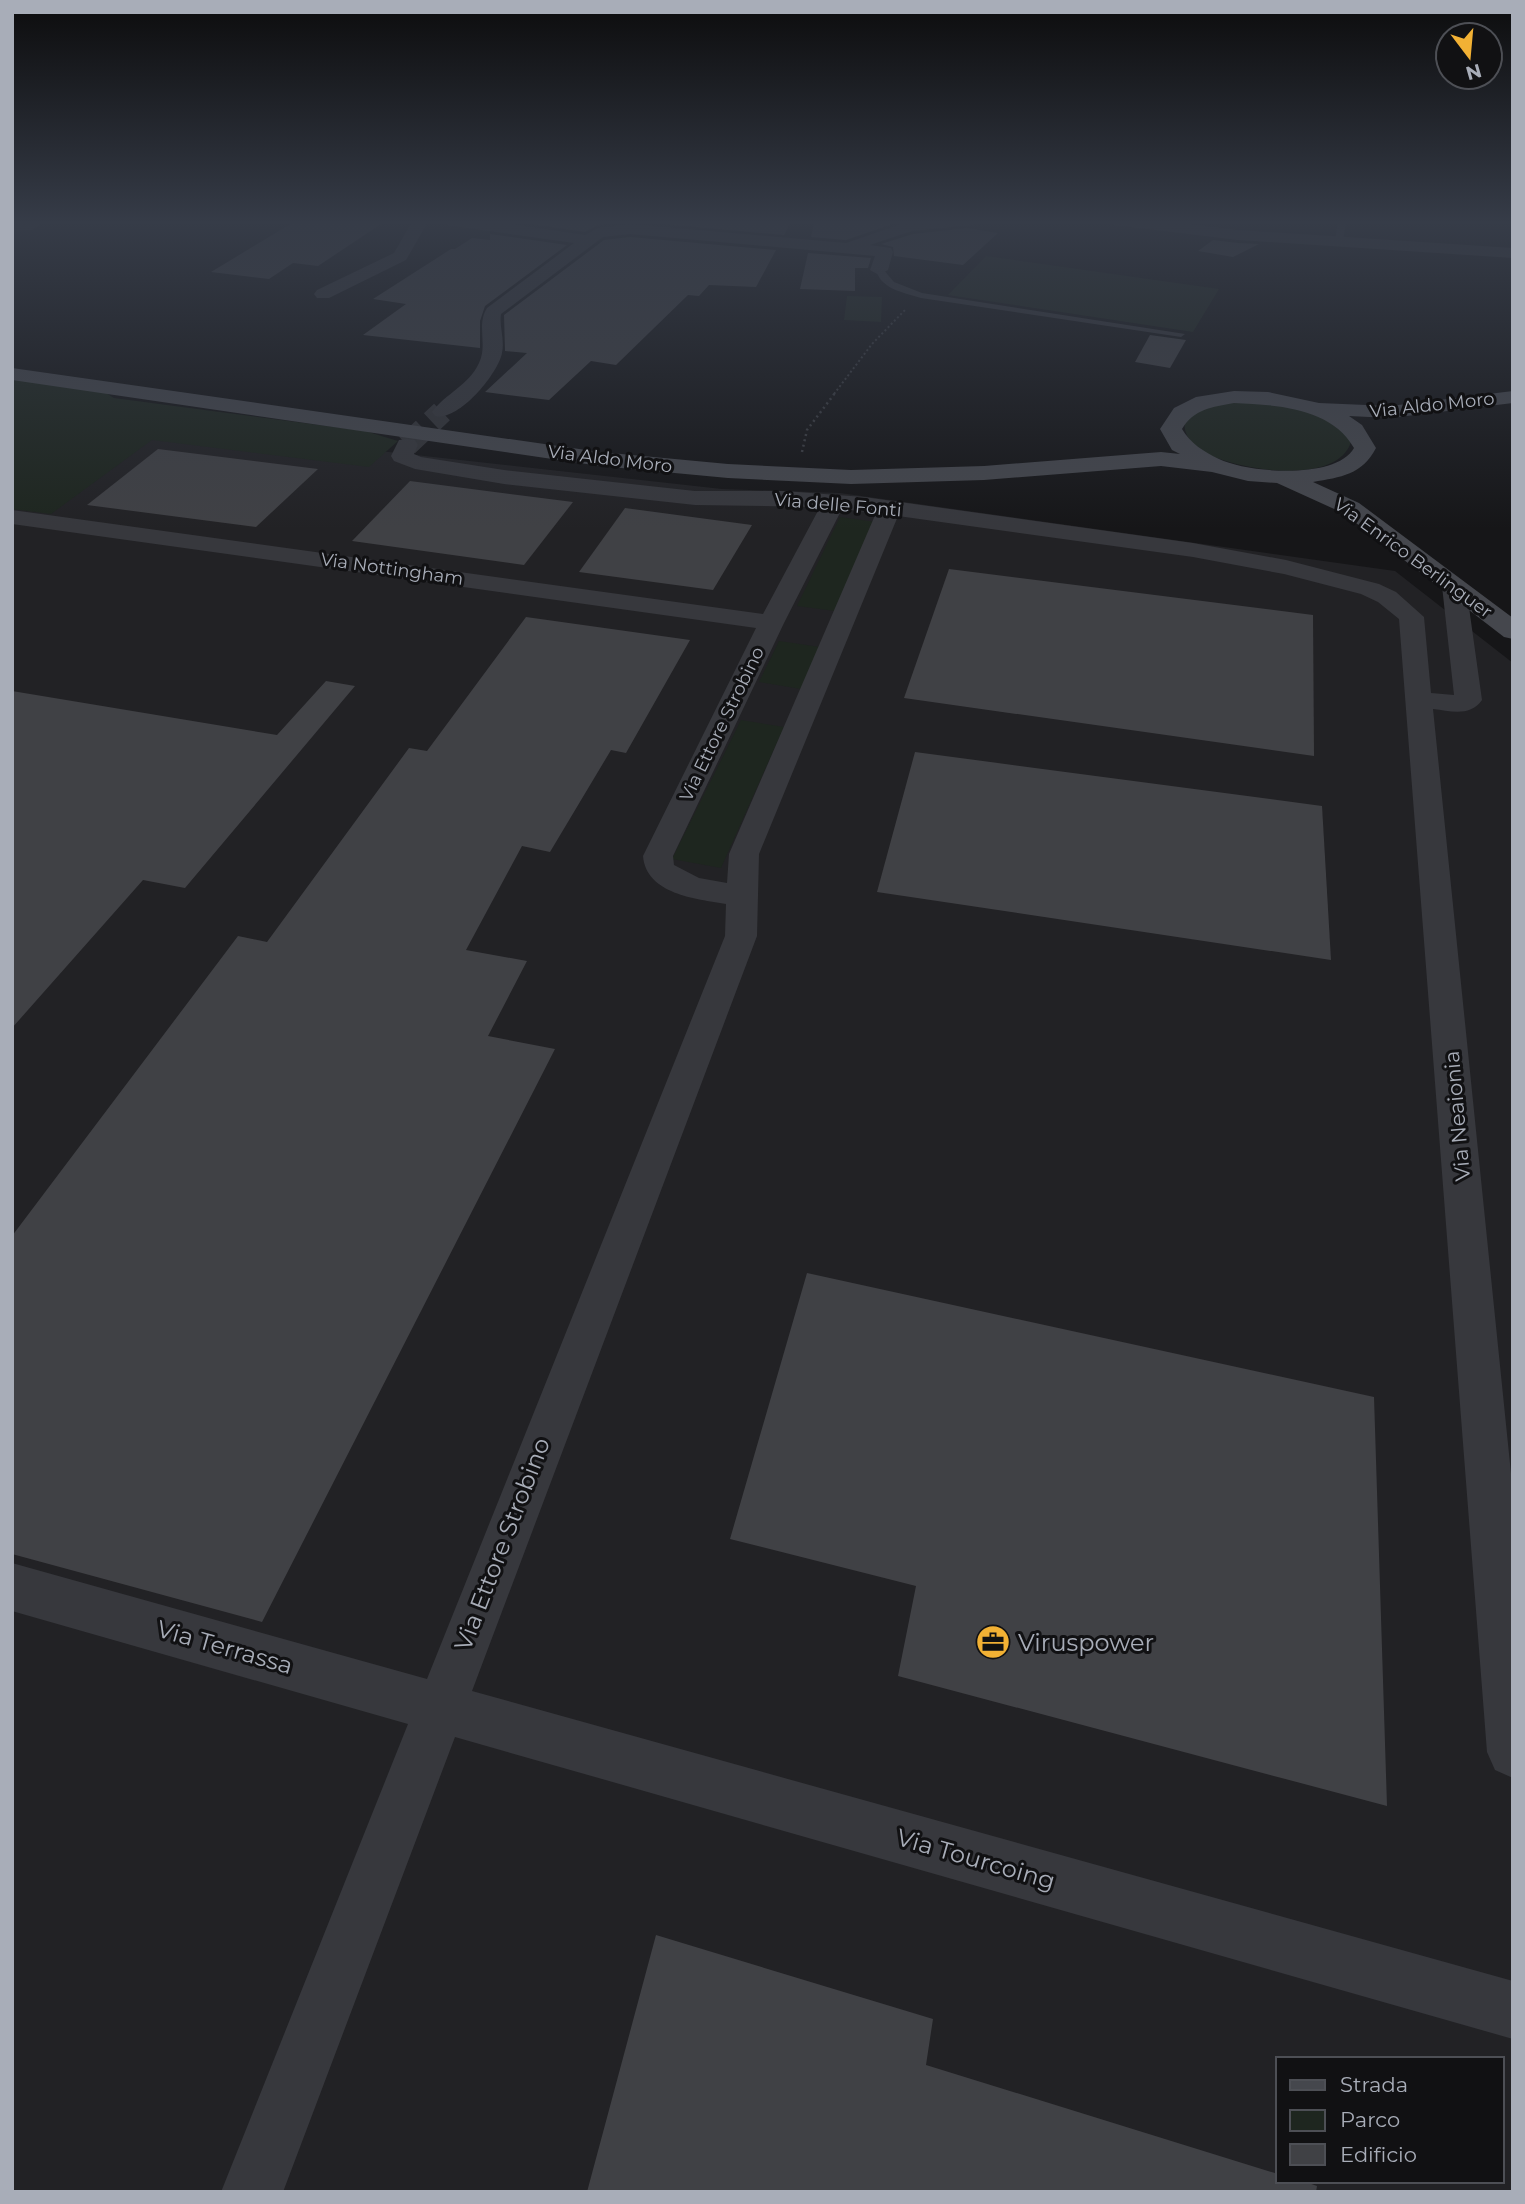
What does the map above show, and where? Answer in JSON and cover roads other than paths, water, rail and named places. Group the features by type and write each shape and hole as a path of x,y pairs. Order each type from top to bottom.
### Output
{"street":[{"path":"442,412 477,383 487,367 494,349 491,323"},
{"name":"Via Aldo Moro","path":"12,362 615,448 724,459 899,464 1032,457 1109,448 1171,429"},
{"name":"Via Aldo Moro","path":"12,374 600,459 694,469 788,475 910,476 1140,459 1213,465"},
{"path":"1262,397 1310,406 1346,422 1364,441 1363,454 1353,465 1319,476 1272,477 1213,465 1180,445 1171,429 1176,416 1183,410 1216,399 1262,397"},
{"name":"Via Aldo Moro","path":"1310,406 1390,412 1513,397"},
{"name":"Via Aldo Moro","path":"1364,441 1408,424 1513,409"},
{"name":"Via delle Fonti","path":"407,445 402,456 415,463 504,477 695,498 784,498 890,508 1193,550 1286,567"},
{"name":"Via Enrico Berlinguer","path":"1353,465 1355,485 1365,500 1513,610"},
{"name":"Via Enrico Berlinguer","path":"1272,477 1317,491 1344,503 1513,631"},
{"name":"Via Ettore Strobino","path":"741,896 677,881 662,873 657,863 771,623 834,502"},
{"name":"Via Ettore Strobino","path":"252,2192 438,1707 741,936 744,916 741,896 744,854 890,508"},
{"name":"Via Nottingham","path":"12,517 771,623"},
{"name":"Via Neaionia","path":"1286,567 1370,589 1401,606 1411,617 1513,1752"},
{"path":"1419,700 1454,705 1464,704 1468,699 1454,586"},
{"name":"Via Terrassa","path":"12,1587 438,1707"},
{"name":"Via Tourcoing","path":"438,1707 1513,2010"}],"lane":[{"path":"1106,323 1181,334"}],"tunnel":[{"path":"407,445 442,412"}],"place":[{"name":"Viruspower","path":"993,1642"}]}
